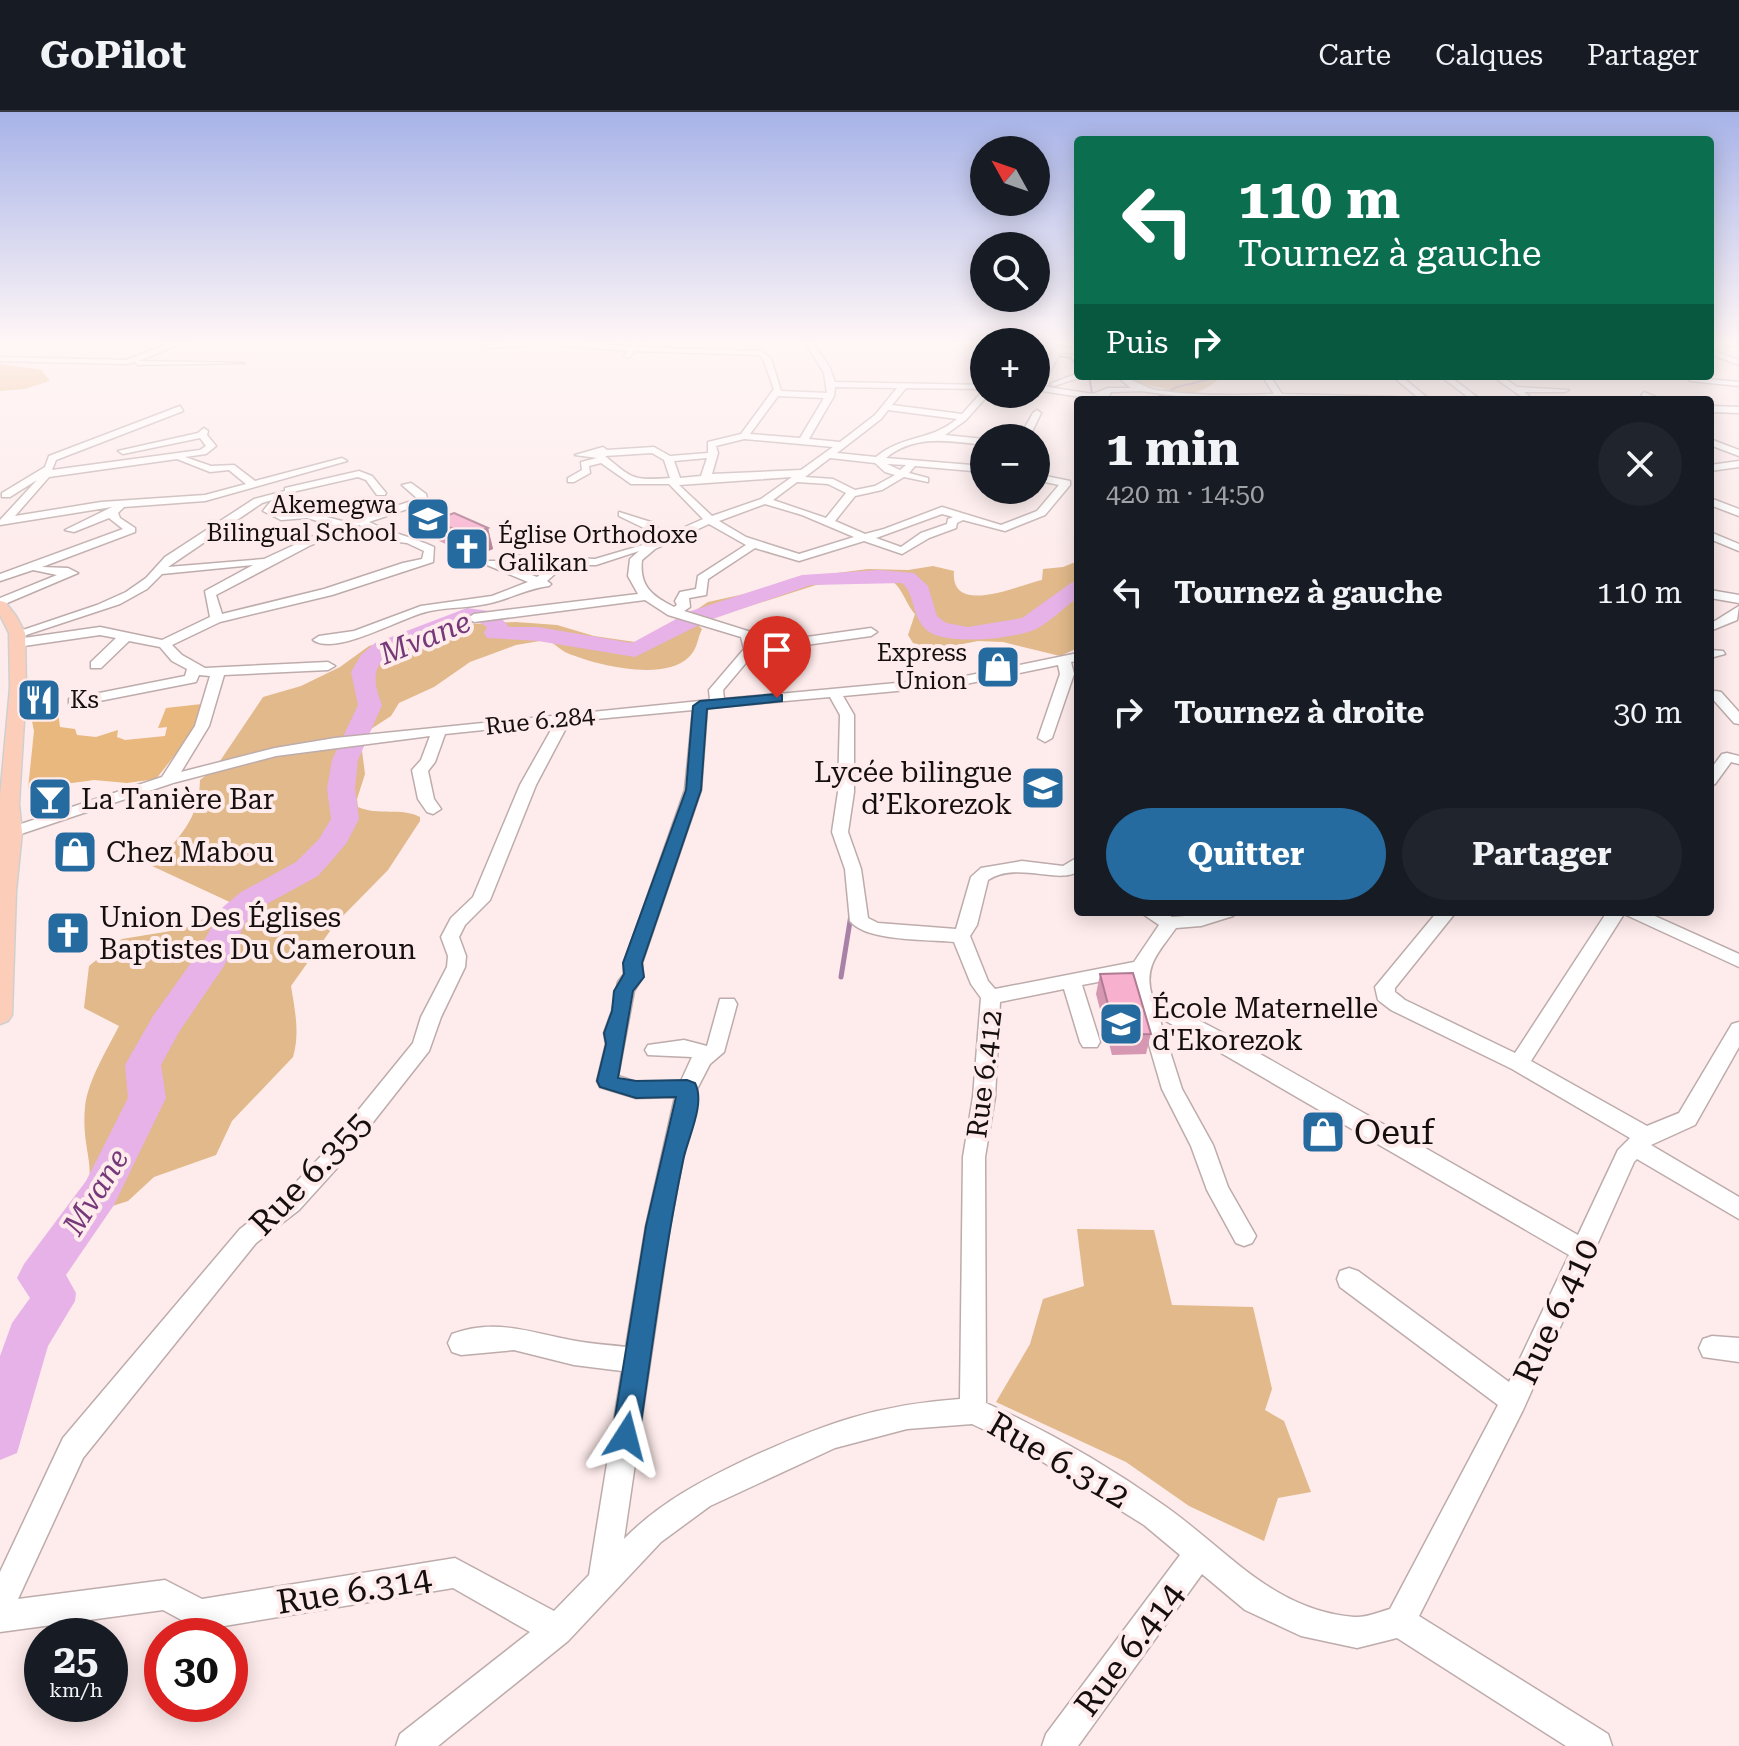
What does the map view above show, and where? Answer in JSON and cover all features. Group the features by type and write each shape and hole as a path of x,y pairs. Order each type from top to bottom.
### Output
{"main road":[{"path":"0,1015 5,891 12,832 9,804 17,727 6,617"}],"street":[{"path":"4,522 35,490 48,471 52,458 156,418"},
{"path":"744,436 757,418"},
{"path":"803,441 812,418"},
{"path":"751,649 747,635 676,615 648,596 634,573 633,564 651,547 713,519 765,501 875,418"},
{"path":"935,437 961,418"},
{"path":"5,482 48,471 176,457 208,451 211,446 203,433 123,451"},
{"path":"717,477 706,477 713,442 744,436 842,445"},
{"path":"878,460 900,443 935,437 970,441"},
{"path":"1714,444 1739,453"},
{"path":"571,480 588,469 584,464 602,454 654,450 668,459 676,481 674,485 688,504 713,519 728,534 799,558 887,532 941,508 1003,529 1041,513 1048,504"},
{"path":"602,454 634,482 717,477 764,469 830,481 851,493 891,485 913,463"},
{"path":"602,454 615,458"},
{"path":"668,459 712,455"},
{"path":"829,455 970,468"},
{"path":"176,457 209,472 231,467 254,485"},
{"path":"878,460 888,470 925,480"},
{"path":"4,522 65,511 117,509 220,495 290,470 342,461"},
{"path":"132,474 137,462"},
{"path":"784,462 814,464"},
{"path":"1714,467 1739,464"},
{"path":"327,465 343,476"},
{"path":"160,571 163,557 258,501 343,476 361,474 369,478 381,493"},
{"path":"3,495 33,476"},
{"path":"1050,480 1066,483 1050,502"},
{"path":"216,619 216,608 209,594 263,562 358,522 424,500 407,485"},
{"path":"179,501 187,488"},
{"path":"3,495 35,490"},
{"path":"6,617 164,644 216,619 328,592 407,565 427,562 432,552 425,546 394,539 358,522 307,515 278,516 268,511 290,490"},
{"path":"844,524 844,506 851,493"},
{"path":"65,511 70,499"},
{"path":"765,501 844,524 864,537 902,551 923,535 952,526 952,521 964,516"},
{"path":"1714,503 1739,513"},
{"path":"356,506 358,522"},
{"path":"70,530 117,509"},
{"path":"0,578 131,530 115,520 117,509"},
{"path":"623,514 650,525 655,531 651,547"},
{"path":"978,521 992,514"},
{"path":"1714,537 1739,548"},
{"path":"676,615 684,607 681,601 684,595 702,592 702,578 720,561 736,557 754,544"},
{"path":"506,557 596,562 634,548 651,547"},
{"path":"6,617 104,604 139,589 160,571 263,562"},
{"path":"319,640 344,639 422,608 472,604 543,584 562,562"},
{"path":"491,563 543,584"},
{"path":"6,617 72,573 60,569 45,572 32,566"},
{"path":"1714,595 1738,603 1733,617 1714,627"},
{"path":"474,618 648,596"},
{"path":"687,1089 636,1090 607,1081 624,991 627,982 634,977 633,963 693,790 708,704 751,649 871,632"},
{"path":"96,665 126,636"},
{"path":"164,644 172,663 218,673 328,666"},
{"path":"1045,738 1071,659"},
{"name":"Rue 6.284","path":"12,832 168,780 249,758 335,742 556,718 961,681 1071,659"},
{"path":"74,702 191,679 193,669"},
{"path":"168,780 202,726 218,673"},
{"path":"836,693 837,701 847,715 847,782 840,832 853,869 859,921 875,929 961,936"},
{"path":"1714,694 1739,696"},
{"path":"1714,695 1739,720"},
{"name":"Rue 6.355","path":"0,1605 73,1448 248,1236 301,1193 422,1046 431,1017 456,967 457,956 450,937 457,922 481,900 528,785 558,730 556,718"},
{"path":"433,809 426,799 420,770 428,762 438,733"},
{"path":"1714,777 1733,758"},
{"path":"961,936 968,925 980,877 984,873 993,869 1046,866 1074,871"},
{"path":"1157,916 1170,923 1214,916"},
{"path":"1444,916 1385,987 1385,995 1398,1005 1519,1064 1739,1209"},
{"path":"1519,1064 1613,916"},
{"path":"1640,916 1739,961"},
{"path":"1170,923 1140,967 1138,981 1172,1089 1202,1145 1218,1190 1244,1236"},
{"path":"961,936 980,984 991,997"},
{"name":"Rue 6.412","path":"973,1411 974,1157 984,1097 991,997 1140,967"},
{"path":"1071,980 1090,1042"},
{"path":"1144,1000 1218,1039 1584,1251"},
{"path":"603,1579 658,1226 673,1152 683,1120 687,1089 703,1059 714,1052 727,1004"},
{"path":"1640,1141 1687,1119 1739,1029"},
{"path":"655,1050 693,1048 699,1050 703,1059"},
{"name":"Rue 6.410","path":"1400,1622 1514,1401 1584,1251 1640,1141"},
{"path":"1349,1279 1514,1401"},
{"path":"461,1343 514,1338 574,1353 638,1361"},
{"path":"1712,1348 1739,1350"},
{"name":"Rue 6.312","path":"412,1746 557,1630 651,1532 700,1496 835,1434 907,1416 973,1411 1024,1434 1154,1515 1256,1599 1301,1621 1357,1633 1400,1622"},
{"name":"Rue 6.414","path":"1058,1746 1200,1552"},
{"name":"Rue 6.314","path":"0,1617 165,1595 200,1615 455,1573 557,1630"},
{"path":"1400,1622 1596,1746"}],"shaded area":[{"path":"1074,563 1074,650 1060,656 1003,642 978,641 937,649 913,643 908,635 915,614 898,587 883,578 816,585 703,621 697,624 702,629 692,654 678,664 663,669 630,669 595,662 567,653 546,640 516,645 470,662 434,687 399,703 391,716 371,729 361,743 365,774 357,799 358,807 413,814 420,817 420,821 388,870 335,924 291,986 296,1031 293,1057 232,1121 216,1155 154,1177 128,1201 69,1220 87,1190 89,1177 84,1125 87,1097 119,1026 84,1008 89,966 122,939 183,929 234,904 152,866 186,828 196,806 200,780 216,767 263,697 301,686 340,667 369,646 448,625 516,622 557,625 594,636 635,642 655,637 708,602 758,591 790,579 868,569 908,570 933,566 954,571 956,585 963,593 988,595 1042,580 1043,569"},
{"path":"202,704 199,724 156,779 127,783 94,780 28,789 34,731 31,716 58,712 60,727 75,729 77,735 96,737 118,730 117,737 125,740 165,736 167,727 158,728 166,708"},
{"path":"1077,1229 1154,1230 1172,1305 1253,1307 1272,1389 1265,1410 1284,1421 1311,1492 1278,1498 1264,1541 1189,1506 1126,1462 996,1402 1030,1344 1043,1299 1084,1286"}],"building":[{"path":"454,513 488,528 468,536 434,520"},
{"path":"1133,973 1151,1034 1116,1035 1100,974"}],"waterway":[{"name":"Mvane","path":"0,1436 28,1338 53,1301 54,1293 39,1278 100,1193 127,1142 147,1098 143,1065 165,1025 207,966 234,914 252,899 307,869 331,844 345,819 342,774 350,746 370,705 363,672 375,654 383,648 467,615 488,617 498,626 495,633 538,634 635,650 699,616 809,579 907,577 918,586 927,618 939,629 968,634 1029,624 1074,590"},
{"path":"841,977 851,915"}],"place":[{"name":"Akemegwa Bilingual School","path":"428,519"},
{"name":"Église Orthodoxe Galikan","path":"467,549"},
{"name":"Express Union","path":"998,667"},
{"name":"Ks","path":"39,700"},
{"name":"Lycée bilingue d’Ekorezok","path":"1043,788"},
{"name":"La Tanière Bar","path":"50,799"},
{"name":"Chez Mabou","path":"75,852"},
{"name":"Union Des Églises Baptistes Du Cameroun","path":"68,933"},
{"name":"École Maternelle d'Ekorezok","path":"1121,1024"},
{"name":"Oeuf","path":"1323,1132"}],"route":[{"path":"626,1436 658,1226 683,1120 687,1089 636,1090 611,1085 607,1081 616,1044 614,1033 627,982 634,977 633,963 693,790 700,706 777,698"}]}
